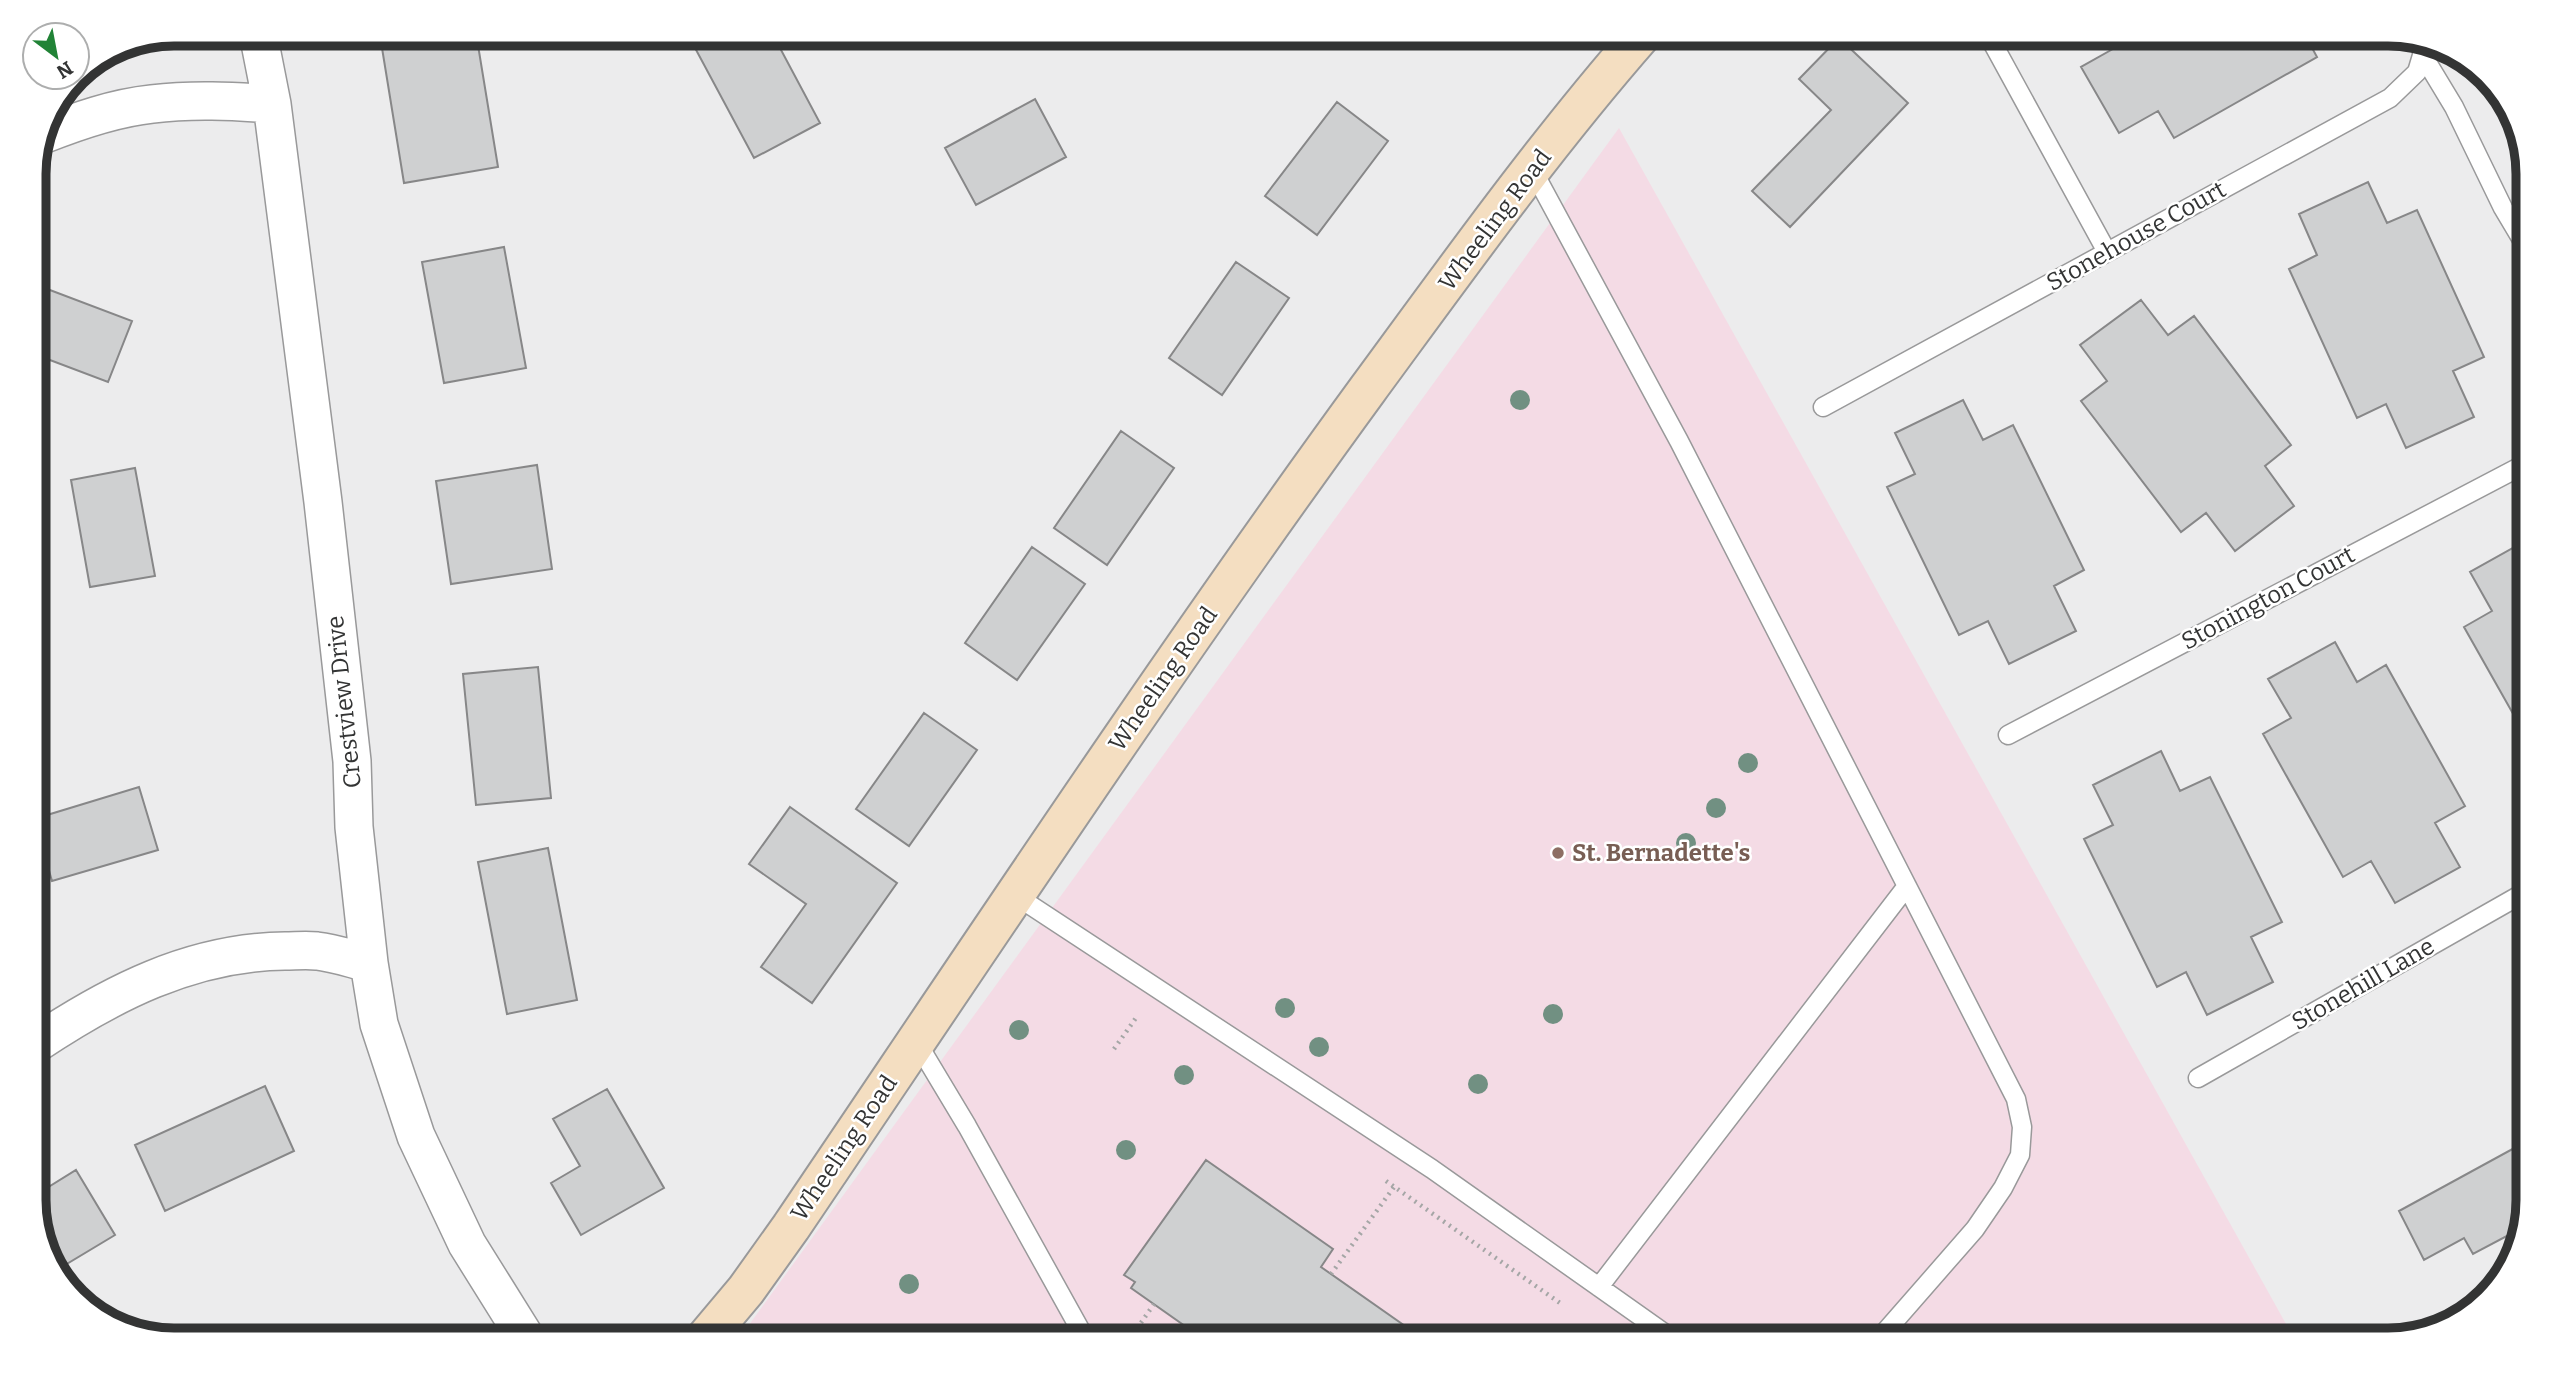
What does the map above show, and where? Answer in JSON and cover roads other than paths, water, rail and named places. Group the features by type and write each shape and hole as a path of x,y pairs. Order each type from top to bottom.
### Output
{"street":[{"name":"Crestview Drive","path":"261,46 272,104 323,502 352,761 354,827 369,963 380,1024 416,1136 467,1244 520,1328"},
{"name":"Wheeling Road","path":"714,1328 784,1238 1015,895 1312,466 1493,219 1632,46"},
{"path":"53,131 89,117 151,104 214,100 272,104"},
{"path":"46,1037 125,990 186,966 250,952 316,951 369,963"}],"lane":[{"path":"1994,46 2107,252"},
{"name":"Stonehouse Court","path":"1823,407 2390,98 2417,72 2423,51"},
{"path":"2426,51 2516,229"},
{"path":"1532,169 1685,453 2016,1100 2022,1127 2020,1155 2003,1188 1975,1229 1888,1328"},
{"name":"Stonington Court","path":"2008,735 2516,469"},
{"path":"1599,1287 1907,886"},
{"path":"1015,895 1415,1158 1657,1328"},
{"name":"Stonehill Lane","path":"2198,1078 2516,897"},
{"path":"916,1041 968,1126 1079,1328"}],"place":[{"name":"St. Bernadette's","path":"1558,853"}]}
